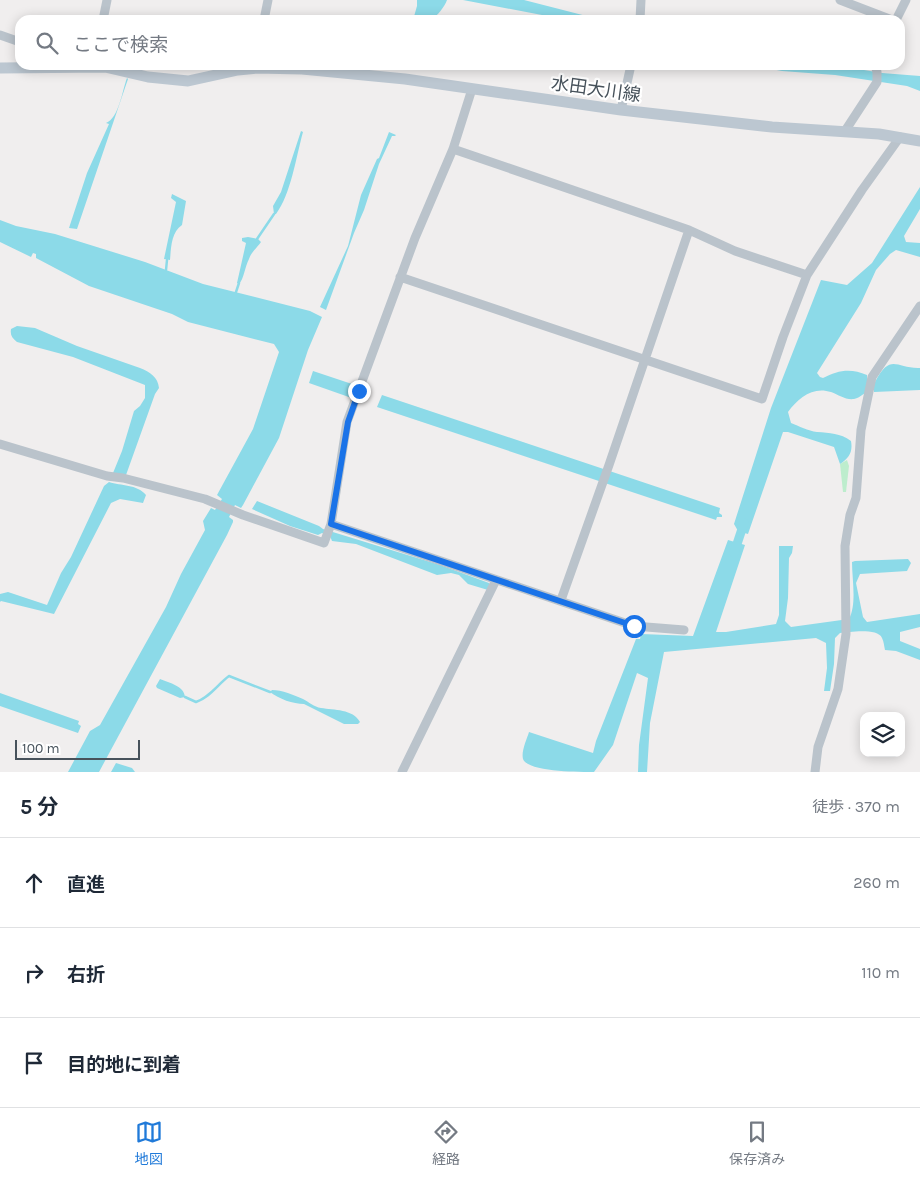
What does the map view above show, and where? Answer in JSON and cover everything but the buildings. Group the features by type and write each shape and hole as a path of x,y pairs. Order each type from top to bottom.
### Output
{"main road":[{"name":"水田大川線","path":"0,68 15,67"},
{"name":"水田大川線","path":"118,70 148,77 188,80 238,70"},
{"name":"水田大川線","path":"316,70 344,72 621,110 763,126 900,137 920,141"}],"street":[{"path":"104,15 107,0"},
{"path":"265,15 268,0"},
{"path":"640,15 641,0"},
{"path":"840,0 880,15"},
{"path":"897,15 906,0"},
{"path":"0,35 15,40"},
{"path":"621,110 630,70"},
{"path":"845,132 877,73"},
{"path":"0,444 107,476 123,478 205,499 243,515 324,543 331,524 350,415 415,238 453,149 472,89"},
{"path":"400,277 762,399 807,275 862,190 900,137"},
{"path":"453,149 688,230 735,251 807,275"},
{"path":"561,600 609,465 688,230"},
{"path":"815,772 818,747 838,689 846,634 845,546 850,515 856,498 861,430 872,377 920,306"},
{"path":"331,524 634,626 684,630"},
{"path":"402,772 496,580"}],"green space":[{"path":"847,460 849,466 846,492 843,492 840,464"}],"water":[{"path":"417,0 447,0 436,15 414,15"},
{"path":"463,0 524,0 582,15 542,15"},
{"path":"777,70 864,70 920,76 920,91 907,86 835,75"},
{"path":"118,107 77,229 69,228 87,173 109,124 106,123"},
{"path":"301,131 303,132 293,175 286,196 276,214 274,214 273,206 281,192"},
{"path":"389,132 396,135 392,136 379,164 364,210 326,310 320,307 348,246 361,195"},
{"path":"920,187 920,209 904,236 906,242 920,243 920,257 896,250 890,254 876,270 861,303 817,373 823,378 834,373 855,371 867,375 867,382 875,382 885,367 890,365 920,368 920,390 874,392 874,388 854,399 824,391 806,394 788,412 791,423 810,431 835,434 847,438 851,441 850,454 840,464 834,447 783,432 748,534 738,531 734,524 771,408 821,280 847,285 872,263"},
{"path":"172,194 186,201 182,225 178,228 172,241 170,260 164,259 176,202 171,198"},
{"path":"0,220 16,226 55,234 145,262 203,284 310,311 322,317 308,350 279,438 243,505 241,508 235,505 229,517 233,522 227,535 99,772 68,772 90,731 100,725 166,607 181,574 205,530 203,521 211,508 215,510 222,499 217,495 253,429 279,352 274,344 188,322 172,314 89,286 36,258 36,254 33,253 31,257 0,242"},
{"path":"242,238 258,239 261,242 250,257 239,284 237,283 246,243 242,241"},
{"path":"17,326 35,328 77,346 140,368 155,378 159,388 155,394 126,475 113,473 134,411 145,398 145,385 73,357 17,342 12,336 11,329"},
{"path":"313,371 367,389 363,402 309,383"},
{"path":"382,395 720,508 719,513 722,517 717,517 716,520 377,407"},
{"path":"109,482 134,487 142,491 146,495 143,503 120,499 111,503 54,614 0,602 0,594 8,592 47,605 104,486"},
{"path":"257,501 323,529 440,565 489,583 491,587 488,590 468,584 459,575 451,573 437,575 356,544 332,541 330,536 322,533 318,535 290,526 252,509"},
{"path":"728,540 745,545 716,632 776,624 779,615 779,546 793,546 789,558 788,598 785,621 791,627 849,619 853,606 852,562 908,559 911,563 907,571 860,574 856,583 863,617 867,622 920,614 920,627 900,632 900,641 920,649 920,660 896,651 885,650 882,638 875,633 863,631 840,633 835,638 830,691 824,691 827,668 826,643 816,638 664,652 650,723 647,772 638,772 639,745 648,678 637,673 613,745 594,772 544,769 527,763 523,759 523,752 529,732 593,753 636,639 640,639 641,634 693,636"},
{"path":"160,679 182,690 185,697 180,698 157,688 156,686"},
{"path":"272,690 292,694 314,706 348,712 360,722 358,724 344,724 304,704 282,699 270,692"},
{"path":"0,693 79,721 78,724 81,726 78,733 0,706"},
{"path":"116,763 132,768 135,772 111,772"}],"waterway":[{"path":"257,239 274,214"},
{"path":"166,270 167,260"},
{"path":"236,292 239,283"},
{"path":"734,553 744,523"},
{"path":"185,697 196,702 201,700 229,676 270,692"}],"route":[{"path":"359,391 348,422 331,524 634,626"}]}
